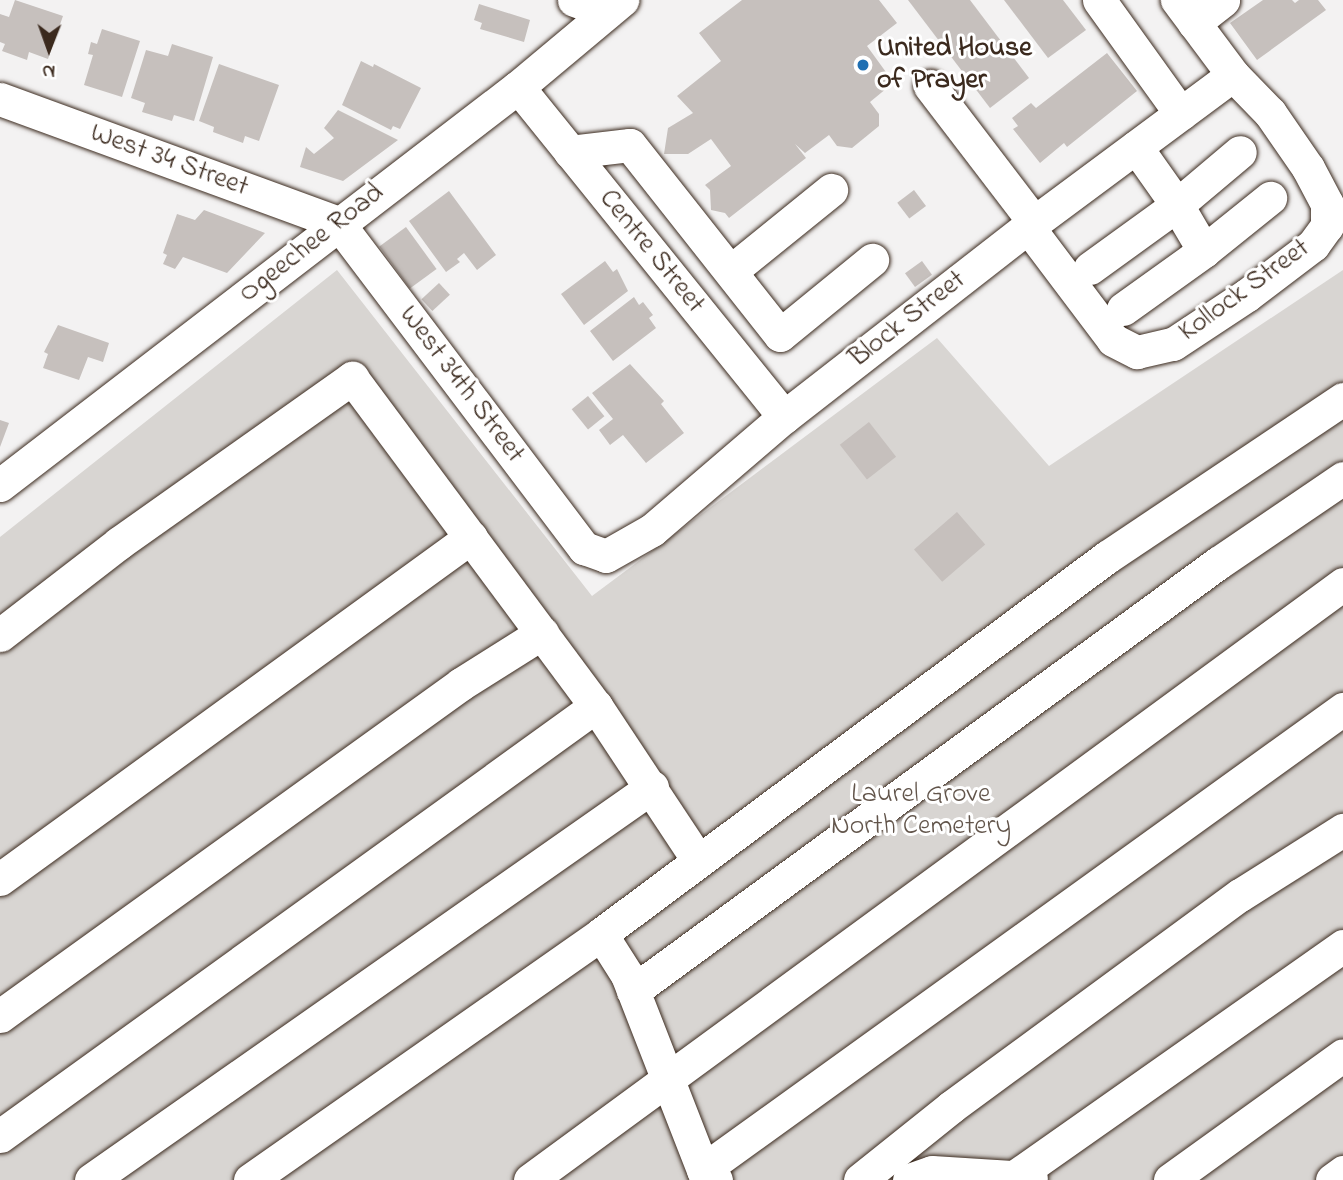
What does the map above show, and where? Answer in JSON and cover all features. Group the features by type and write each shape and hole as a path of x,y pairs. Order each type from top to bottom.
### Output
{"street":[{"path":"574,0 614,6"},
{"path":"1099,0 1181,114"},
{"path":"1223,0 1186,11 1233,75"},
{"name":"Ogeechee Road","path":"0,485 518,87 614,6"},
{"name":"Block Street","path":"584,548 606,556 652,530 784,417 1031,225 1233,75"},
{"name":"Kollock Street","path":"930,86 1113,340 1137,352 1173,344 1247,295 1313,245 1327,226 1327,204 1308,168 1269,113 1233,75"},
{"name":"Centre Street","path":"518,87 784,417"},
{"name":"West 34 Street","path":"0,99 338,223"},
{"path":"570,152 630,145 780,335 872,260"},
{"path":"1136,147 1177,205 1204,251"},
{"path":"1090,268 1177,205 1240,152"},
{"path":"731,271 831,190"},
{"path":"1123,309 1204,251 1270,198"},
{"name":"West 34th Street","path":"338,223 584,548"},
{"path":"727,348 764,315"},
{"path":"0,635 120,543 352,378 596,706 698,860"},
{"path":"250,1180 601,934 1107,557 1343,399"},
{"path":"633,991 1218,563 1343,478"},
{"path":"0,879 471,537"},
{"path":"530,1180 668,1082 1343,584"},
{"path":"0,1016 461,684 542,633"},
{"path":"0,1136 596,706"},
{"path":"601,934 633,991 706,1177 1343,709"},
{"path":"91,1180 652,787"},
{"path":"860,1180 951,1107 1240,895 1343,830"},
{"path":"909,1180 933,1172 1022,1179 1343,946"},
{"path":"1170,1180 1343,1055"},
{"path":"1332,1180 1343,1172"}],"green space":[{"name":"Laurel Grove North Cemetery","path":"337,270 592,596 937,338 1049,466 1343,270 1343,1180 0,1180 0,537"}],"building":[{"path":"15,0 63,16 48,59 29,52 27,60 2,51 5,44 0,42 0,14 9,17"},
{"path":"742,0 879,0 897,23 867,46 891,79 884,84 887,88 870,102 879,114 879,126 852,148 837,146 829,135 805,153 795,144 806,158 729,218 725,213 711,210 710,190 705,185 731,166 711,139 688,154 664,154 668,128 693,113 677,96 721,61 699,33"},
{"path":"908,0 970,0 1029,78 990,108"},
{"path":"1004,0 1063,0 1086,30 1048,58"},
{"path":"1263,0 1292,0 1295,3 1299,0 1318,0 1326,10 1257,60 1230,23"},
{"path":"479,4 530,20 524,42 480,29 482,23 474,20"},
{"path":"102,29 140,41 122,97 84,85 93,55 88,54 91,42 97,44"},
{"path":"172,44 213,57 194,121 174,115 172,121 142,112 145,103 131,98 146,50 168,56"},
{"path":"1107,53 1137,91 1067,147 1064,143 1040,163 1013,129 1018,126 1012,118 1031,103 1036,108"},
{"path":"361,61 373,67 374,64 421,88 400,129 393,126 391,130 342,105"},
{"path":"219,64 279,85 259,141 245,136 243,143 213,132 214,127 199,121"},
{"path":"338,110 398,140 343,181 300,167 306,147 314,154 334,138 324,128"},
{"path":"914,190 926,206 909,219 897,203"},
{"path":"449,191 496,255 477,270 464,253 457,259 460,262 446,272 409,221"},
{"path":"204,210 265,233 227,273 183,257 175,269 163,264 167,255 163,253 177,214 195,220"},
{"path":"406,227 437,269 410,288 379,246"},
{"path":"605,261 613,272 617,269 628,291 584,325 561,294"},
{"path":"922,261 932,275 915,287 905,273"},
{"path":"439,283 450,295 432,311 421,299"},
{"path":"634,297 639,305 643,302 653,315 649,318 656,328 613,361 590,331"},
{"path":"58,325 109,343 103,362 88,357 79,380 43,368 48,354 44,352"},
{"path":"630,364 664,401 661,404 684,433 646,463 623,435 610,445 599,430 613,419 592,393"},
{"path":"588,396 604,416 588,429 572,409"},
{"path":"0,420 9,423 0,447"},
{"path":"869,422 896,457 867,479 840,445"},
{"path":"957,512 985,544 942,582 914,549"}],"place":[{"name":"United House of Prayer","path":"863,65"}]}
